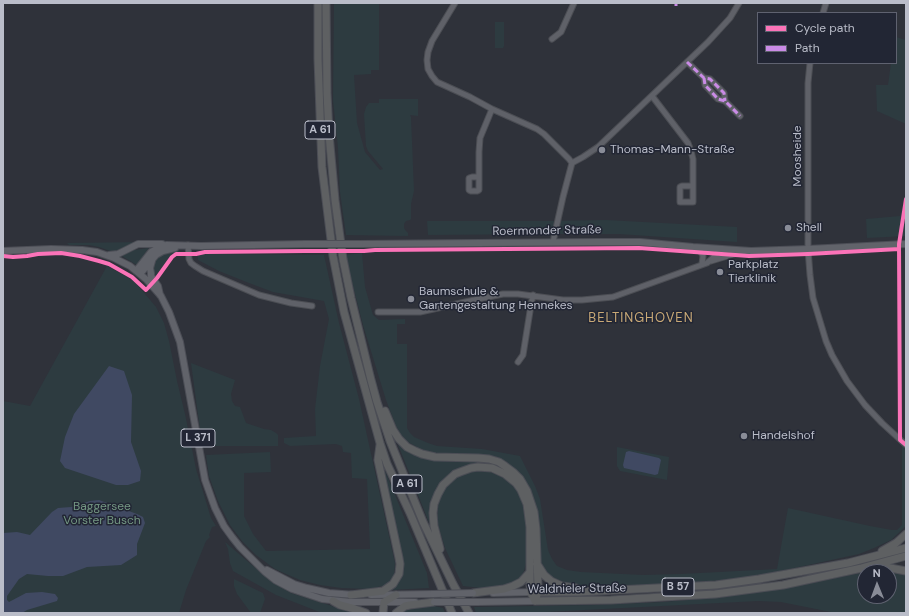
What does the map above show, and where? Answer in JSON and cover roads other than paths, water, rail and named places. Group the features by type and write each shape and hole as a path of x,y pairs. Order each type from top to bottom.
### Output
{"highway":[{"name":"A 61","path":"318,3 318,59 322,167 333,256 344,312 380,443 436,575 457,613"},
{"name":"A 61","path":"326,3 329,134 335,200 349,290 371,380 390,441 422,522 469,613"},
{"path":"371,380 393,430 407,447 422,454 435,457 489,459 499,462 520,479 527,491 534,512 536,529 534,592"},
{"path":"351,595 380,592 386,589 393,584 399,570 399,558 378,460 380,443"},
{"path":"453,584 438,543 434,526 434,504 443,485 455,474 471,468 485,467 499,471 510,478 516,483 524,497 530,527 530,572 535,601"},
{"path":"858,560 888,548 906,534"},
{"name":"Waldnieler Straße","path":"534,592 598,591 716,585 766,578 858,560 906,548"},
{"name":"Waldnieler Straße","path":"877,564 906,556"},
{"path":"536,562 538,568 544,575 557,584 567,587 598,591"},
{"name":"Waldnieler Straße","path":"535,601 611,600 715,594 783,585 857,569"},
{"path":"473,593 504,589 513,586 520,582 530,572"},
{"path":"436,575 452,613"},
{"path":"383,613 384,602 396,595"},
{"path":"333,601 340,605 366,613"},
{"path":"396,613 405,606 431,602"}],"main road":[{"name":"Roermonder Straße","path":"138,273 151,252 158,247 167,245 208,246 640,242 751,251 906,244"},
{"path":"106,255 115,255 138,244 144,243 167,245"},
{"name":"Roermonder Straße","path":"138,273 152,259 163,251 188,245"},
{"name":"L 371","path":"3,251 51,249 82,250 106,255"},
{"name":"Waldnieler Straße","path":"106,255 121,262 147,280 161,296 170,312 180,342 205,480 214,508 232,537 264,572 292,589 333,601 535,601"},
{"path":"152,259 150,274 158,286 161,296"},
{"name":"Waldnieler Straße","path":"256,563 294,584 329,593 351,595 396,595 534,592"}],"street":[{"path":"455,3 432,41 428,52 428,69 437,82 537,129 570,159 572,163 553,242"},
{"path":"552,39 560,32 574,3"},
{"path":"572,163 598,147 652,96 708,42 730,18 739,3"},
{"path":"687,62 704,78 710,79 724,93 725,101"},
{"name":"Moosheide","path":"810,64 808,83 808,249 813,298 822,331 832,356 847,381 864,405 906,445"},
{"path":"704,78 705,85 718,99 725,101 740,116"},
{"path":"652,96 688,143 693,159 692,186"},
{"path":"479,177 480,138 492,109"},
{"path":"188,245 189,259 191,263 203,271 259,295 291,303 312,306"},
{"path":"693,247 701,252 704,264"},
{"path":"704,264 713,258 718,249"},
{"path":"378,312 420,312 503,294 533,295 563,300 613,297 734,254 751,251"},
{"path":"518,362 523,355 533,295"}],"water":[{"path":"109,366 124,371 132,395 131,442 141,471 140,481 128,485 116,485 65,468 60,461 65,437 74,414"},
{"path":"629,451 659,458 661,460 658,474 655,475 624,468 623,465 626,452"},
{"path":"99,500 143,517 145,523 137,544 137,555 121,565 87,567 63,576 27,574 19,579 7,596 7,600 9,602 26,593 42,592 55,594 58,598 57,601 27,610 22,613 3,613 3,533 17,532 30,535 52,512 58,508 71,507 90,501"}],"place":[{"name":"Thomas-Mann-Straße","path":"602,150"},
{"name":"Shell","path":"788,228"},
{"name":"Parkplatz Tierklinik","path":"720,272"},
{"name":"Baumschule & Gartengestaltung Hennekes","path":"411,299"},
{"name":"Handelshof","path":"744,436"}],"district":[{"name":"BELTINGHOVEN","path":"641,319"}],"park label":[{"name":"Baggersee Vorster Busch","path":"102,514"}]}
